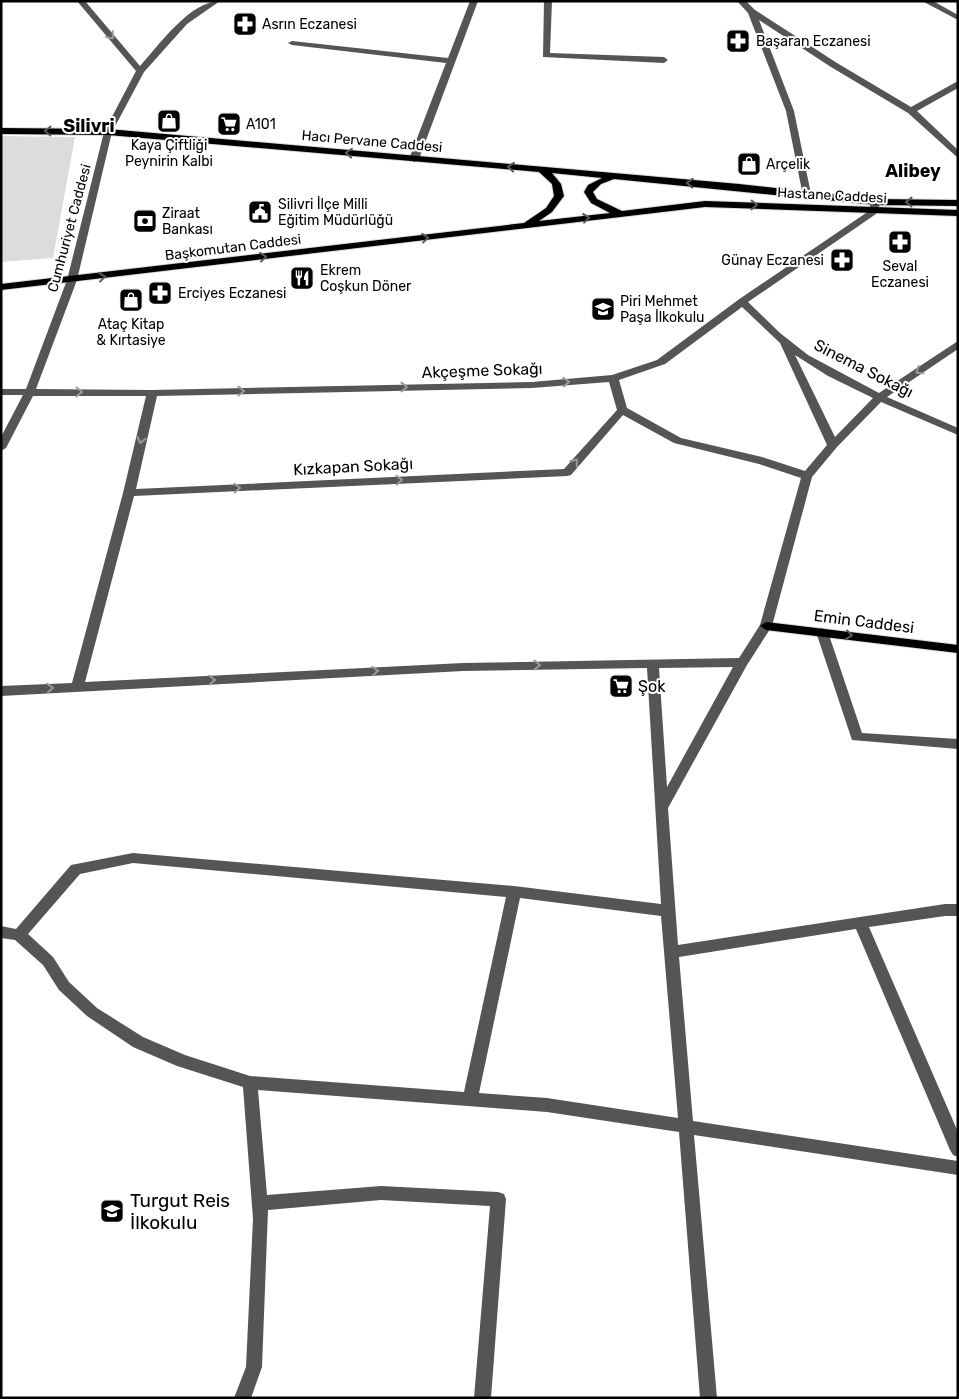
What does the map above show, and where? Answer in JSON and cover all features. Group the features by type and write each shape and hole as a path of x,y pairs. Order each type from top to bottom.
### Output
{"main road":[{"name":"Hacı Pervane Caddesi","path":"1,130 108,132 739,187 806,194 875,207"},
{"path":"526,226 549,210 560,196 559,188 554,179 542,170"},
{"path":"614,176 601,180 592,186 589,196 596,204 624,214"},
{"path":"875,207 958,203"},
{"name":"Başkomutan Caddesi","path":"1,287 705,204"},
{"name":"Hastane Caddesi","path":"705,204 875,207 958,213"},
{"name":"Emin Caddesi","path":"766,626 958,649"}],"street":[{"path":"81,1 140,70"},
{"name":"Cumhuriyet Caddesi","path":"1,448 30,392 72,280 108,132 140,70 184,22 216,1"},
{"path":"414,159 474,1"},
{"path":"548,1 546,56 664,60"},
{"path":"741,1 752,12 834,65 911,111 958,155"},
{"path":"926,1 958,18"},
{"path":"752,12 790,111 806,194"},
{"path":"292,43 452,61"},
{"path":"911,111 958,84"},
{"name":"Akçeşme Sokağı","path":"1,392 152,393 532,385 613,378 662,362 875,207"},
{"name":"Sinema Sokağı","path":"742,302 783,341 815,364 880,397 958,432"},
{"path":"783,341 833,445"},
{"path":"662,807 742,662 766,626 807,476 833,445 880,397 958,344"},
{"path":"613,378 622,410 678,441 762,461 807,476"},
{"path":"77,687 129,493 152,393"},
{"name":"Kızkapan Sokağı","path":"129,493 567,472 622,410"},
{"path":"822,632 857,737 958,744"},
{"path":"1,691 463,667 742,662"},
{"path":"653,663 668,911 709,1398"},
{"path":"19,935 76,869 133,858 514,892 668,911"},
{"path":"470,1100 514,892"},
{"path":"672,952 945,910 958,910"},
{"path":"860,923 958,1150"},
{"path":"1,932 19,935 48,961 64,986 92,1012 138,1042 182,1061 250,1083 547,1105 958,1168"},
{"path":"242,1398 254,1367 261,1219 250,1083"},
{"path":"259,1203 381,1193 498,1199 482,1398"}],"shaded area":[{"path":"1,136 75,137 53,258 1,262"}],"place":[{"name":"Asrın Eczanesi","path":"245,24"},
{"name":"Başaran Eczanesi","path":"738,41"},
{"name":"Kaya Çiftliği Peynirin Kalbi","path":"169,121"},
{"name":"A101","path":"229,124"},
{"name":"Arçelik","path":"749,164"},
{"name":"Silivri İlçe Milli Eğitim Müdürlüğü","path":"260,212"},
{"name":"Ziraat Bankası","path":"145,221"},
{"name":"Seval Eczanesi","path":"900,242"},
{"name":"Günay Eczanesi","path":"842,260"},
{"name":"Ekrem Coşkun Döner","path":"302,278"},
{"name":"Erciyes Eczanesi","path":"160,293"},
{"name":"Ataç Kitap & Kırtasiye","path":"131,300"},
{"name":"Piri Mehmet Paşa İlkokulu","path":"603,309"},
{"name":"Şok","path":"621,686"},
{"name":"Turgut Reis İlkokulu","path":"112,1211"}],"district":[{"name":"Silivri","path":"89,126"},
{"name":"Alibey","path":"913,171"}]}
